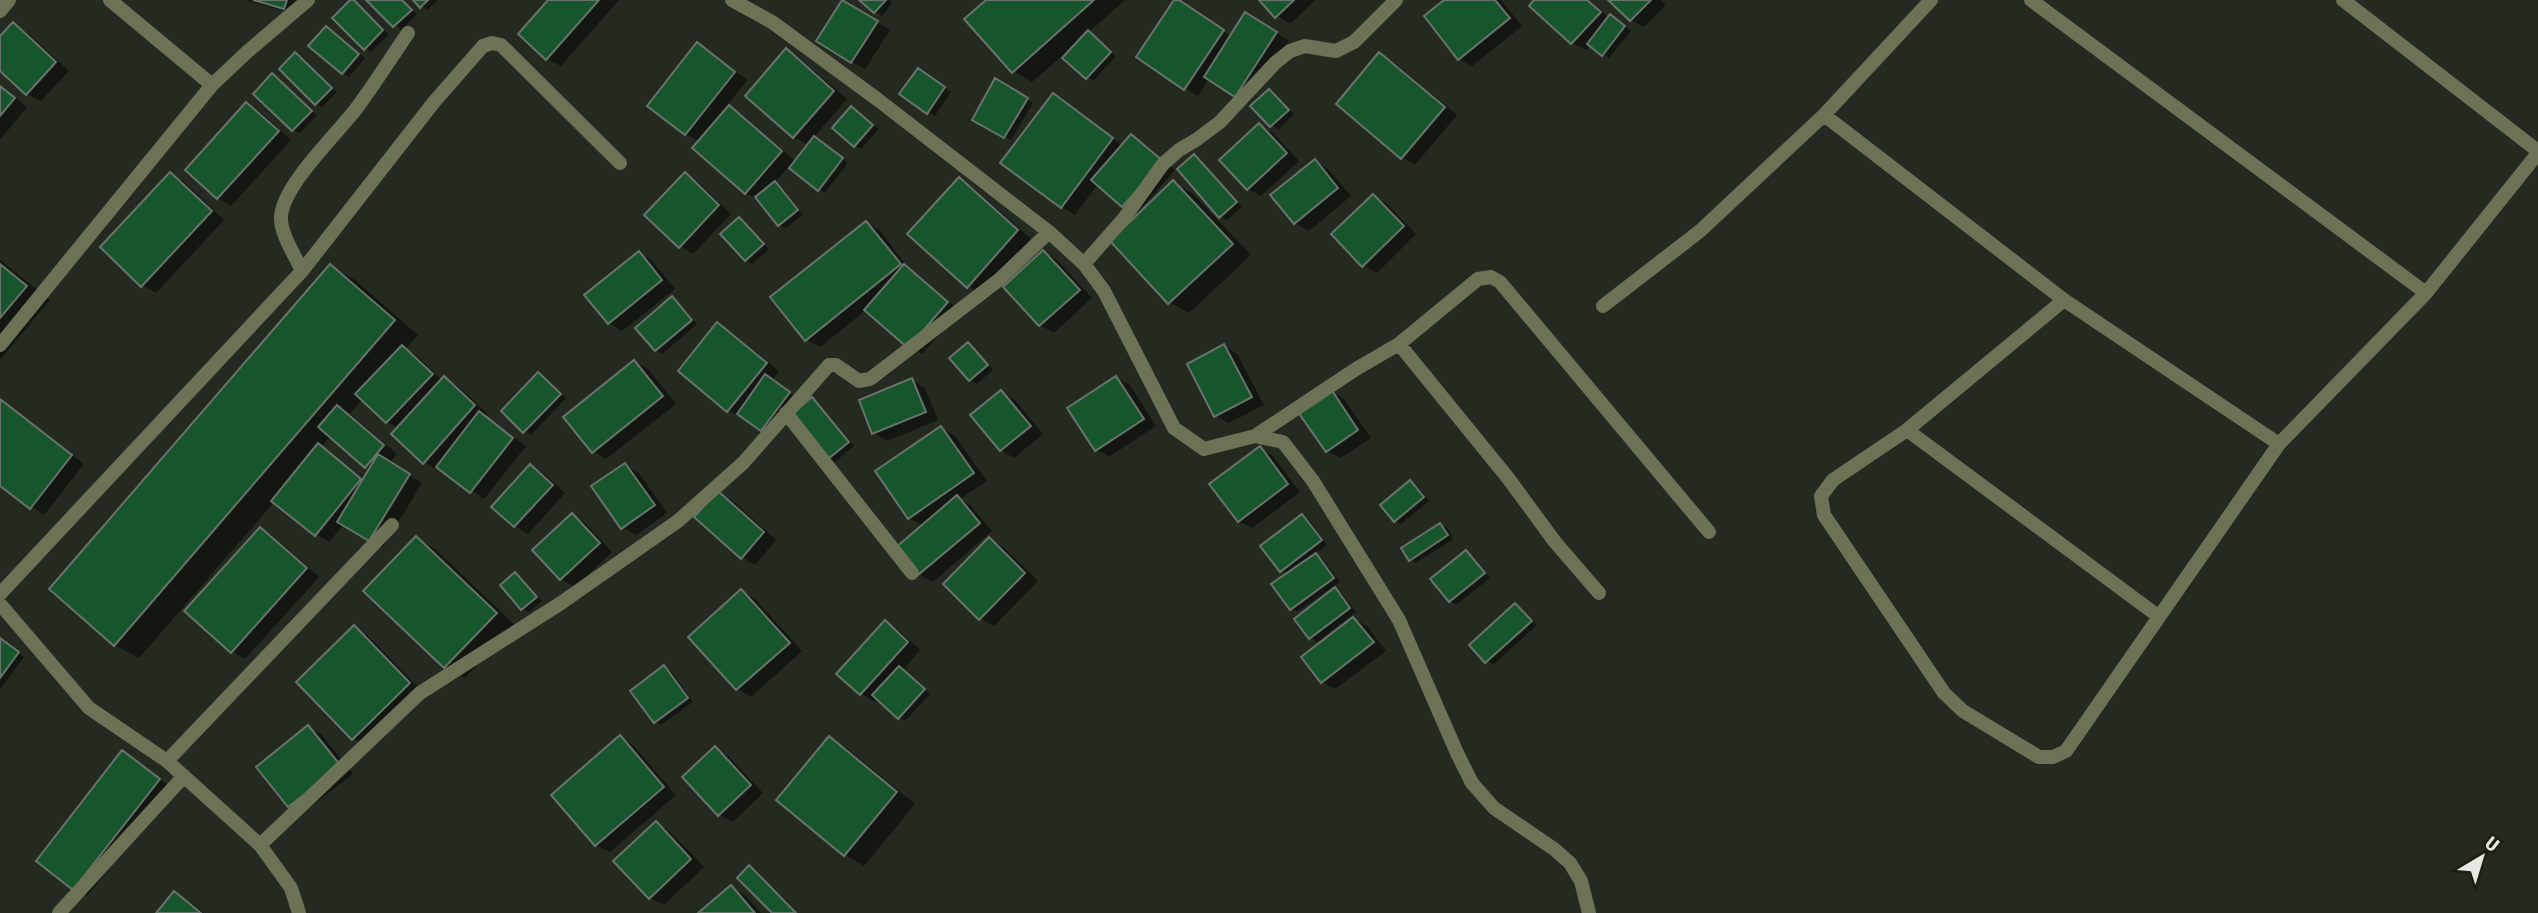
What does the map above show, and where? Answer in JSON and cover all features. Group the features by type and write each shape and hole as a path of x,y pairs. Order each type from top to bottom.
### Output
{"street":[{"path":"0,11 9,0"},
{"path":"110,0 212,85"},
{"path":"0,345 212,85 308,0"},
{"path":"732,0 772,22 877,99 1049,232 1084,264 1104,291 1174,428 1204,449 1255,436 1399,344 1478,279 1491,277 1500,282 1709,532"},
{"path":"1084,264 1125,217 1163,164 1179,149 1220,122 1275,63 1290,51 1305,46 1336,51 1354,42 1396,0"},
{"path":"1603,306 1700,231 1824,115 1931,0"},
{"path":"2031,0 2426,293"},
{"path":"2064,300 1907,430 1833,480 1821,496 1824,515 1944,694 1964,711 2039,757 2053,757 2066,751 2279,444 2426,293 2538,152 2343,0"},
{"path":"302,271 286,238 281,217 285,203 300,176 355,110 408,33"},
{"path":"0,594 302,271 434,102 483,46 492,43 500,45 620,163"},
{"path":"1824,115 2064,300 2279,444"},
{"path":"260,845 421,693 561,603 678,521 743,463 829,365 836,365 859,381 870,379 1000,279 1049,232"},
{"path":"1399,344 1508,478 1555,542 1599,593"},
{"path":"786,413 912,573"},
{"path":"1907,430 2158,616"},
{"path":"1255,436 1283,442 1313,481 1399,620 1472,783 1494,808 1570,863 1581,881 1589,913"},
{"path":"167,761 392,525"},
{"path":"0,604 89,708 167,761 260,845 291,888 299,913"},
{"path":"60,913 184,776"}],"building":[{"path":"253,0 287,0 284,9"},
{"path":"350,0 354,0 383,30 364,50 332,18"},
{"path":"366,0 402,0 412,10 393,27"},
{"path":"413,0 428,0 420,8"},
{"path":"548,0 599,0 546,60 518,34"},
{"path":"842,0 878,21 851,63 816,41"},
{"path":"859,0 886,0 874,13"},
{"path":"986,0 1094,0 1012,73 964,19"},
{"path":"1174,0 1179,0 1224,30 1184,90 1136,57"},
{"path":"1259,0 1294,0 1275,18"},
{"path":"1444,0 1495,0 1510,18 1458,60 1424,16"},
{"path":"1534,0 1587,0 1601,12 1571,44 1529,6"},
{"path":"1608,0 1651,0 1630,21"},
{"path":"1245,12 1277,32 1235,97 1204,77"},
{"path":"1610,14 1625,26 1602,56 1587,44"},
{"path":"13,22 56,62 26,95 0,71 0,36"},
{"path":"326,26 359,54 342,74 308,46"},
{"path":"1088,30 1111,52 1086,79 1062,58"},
{"path":"697,42 735,72 685,135 647,106"},
{"path":"786,48 834,91 793,138 745,96"},
{"path":"295,52 332,88 315,105 279,69"},
{"path":"1379,52 1445,107 1401,159 1336,104"},
{"path":"918,68 945,87 927,114 899,94"},
{"path":"272,73 312,111 292,131 253,94"},
{"path":"995,78 1028,98 1004,138 972,120"},
{"path":"0,86 15,98 0,116"},
{"path":"1269,89 1289,110 1270,127 1250,106"},
{"path":"1053,93 1113,138 1061,208 1000,163"},
{"path":"246,102 279,131 217,199 185,170"},
{"path":"729,105 782,151 745,194 692,148"},
{"path":"851,106 873,125 854,147 832,128"},
{"path":"1259,123 1287,153 1247,190 1219,160"},
{"path":"1131,134 1163,161 1122,207 1091,180"},
{"path":"814,136 843,158 818,191 789,168"},
{"path":"1194,154 1237,202 1219,218 1177,169"},
{"path":"1315,159 1338,188 1294,224 1270,195"},
{"path":"170,172 212,211 141,287 100,247"},
{"path":"685,172 719,205 679,248 644,215"},
{"path":"959,177 1018,230 967,288 907,234"},
{"path":"1173,180 1233,244 1168,304 1110,241"},
{"path":"775,181 798,210 778,226 755,197"},
{"path":"1373,194 1404,226 1362,267 1331,234"},
{"path":"739,217 764,244 745,261 720,234"},
{"path":"866,221 901,264 805,341 770,297"},
{"path":"1043,250 1080,290 1039,326 1003,287"},
{"path":"639,251 662,280 608,324 584,295"},
{"path":"0,264 27,286 0,318"},
{"path":"330,264 395,320 114,646 49,589"},
{"path":"904,264 948,302 908,348 864,310"},
{"path":"672,296 692,320 655,351 635,328"},
{"path":"717,322 767,363 727,412 678,371"},
{"path":"968,342 988,365 969,381 949,358"},
{"path":"1224,344 1252,397 1214,417 1187,364"},
{"path":"402,345 433,374 386,423 355,394"},
{"path":"634,360 663,396 592,453 563,417"},
{"path":"538,372 561,394 523,433 501,411"},
{"path":"765,374 790,392 761,431 737,414"},
{"path":"444,376 475,405 423,464 391,434"},
{"path":"1116,376 1144,419 1095,451 1067,408"},
{"path":"912,378 926,412 872,434 859,400"},
{"path":"1331,389 1358,430 1326,452 1298,412"},
{"path":"1001,390 1031,426 1000,451 970,415"},
{"path":"812,397 849,442 828,459 791,415"},
{"path":"0,399 72,455 30,509 0,486"},
{"path":"337,405 384,445 365,468 318,427"},
{"path":"479,411 513,438 470,493 436,467"},
{"path":"941,426 974,473 908,519 875,471"},
{"path":"318,443 361,479 315,536 271,501"},
{"path":"1260,446 1288,484 1238,522 1209,484"},
{"path":"378,454 410,474 369,541 337,522"},
{"path":"625,463 655,505 621,529 591,486"},
{"path":"530,464 553,485 514,527 491,507"},
{"path":"1410,480 1424,497 1394,522 1380,505"},
{"path":"718,491 764,532 741,559 694,517"},
{"path":"957,495 980,523 918,575 895,548"},
{"path":"572,513 600,543 560,580 532,550"},
{"path":"1302,514 1322,540 1280,572 1260,546"},
{"path":"1440,523 1448,535 1409,561 1401,548"},
{"path":"260,527 307,568 231,653 184,611"},
{"path":"416,536 497,613 444,668 363,591"},
{"path":"989,537 1025,573 979,620 943,584"},
{"path":"1466,550 1485,573 1449,602 1430,579"},
{"path":"1316,553 1334,578 1290,610 1271,584"},
{"path":"515,572 537,597 521,610 500,585"},
{"path":"1335,587 1350,608 1309,639 1294,619"},
{"path":"741,589 790,643 736,690 688,637"},
{"path":"1515,603 1532,621 1485,663 1469,645"},
{"path":"1353,617 1374,642 1321,683 1301,657"},
{"path":"885,620 908,642 860,695 836,674"},
{"path":"354,625 410,683 352,740 296,682"},
{"path":"0,638 19,652 0,678"},
{"path":"664,665 688,698 654,723 630,691"},
{"path":"899,666 925,689 898,719 872,695"},
{"path":"308,725 341,766 288,807 256,767"},
{"path":"620,735 664,787 595,846 551,795"},
{"path":"829,736 897,792 844,856 776,800"},
{"path":"715,746 751,785 718,816 682,777"},
{"path":"122,750 160,779 73,890 36,861"},
{"path":"656,821 691,859 649,899 613,861"},
{"path":"749,865 796,913 772,913 737,878"},
{"path":"731,885 755,913 698,913"},
{"path":"174,891 201,913 156,913"}]}
